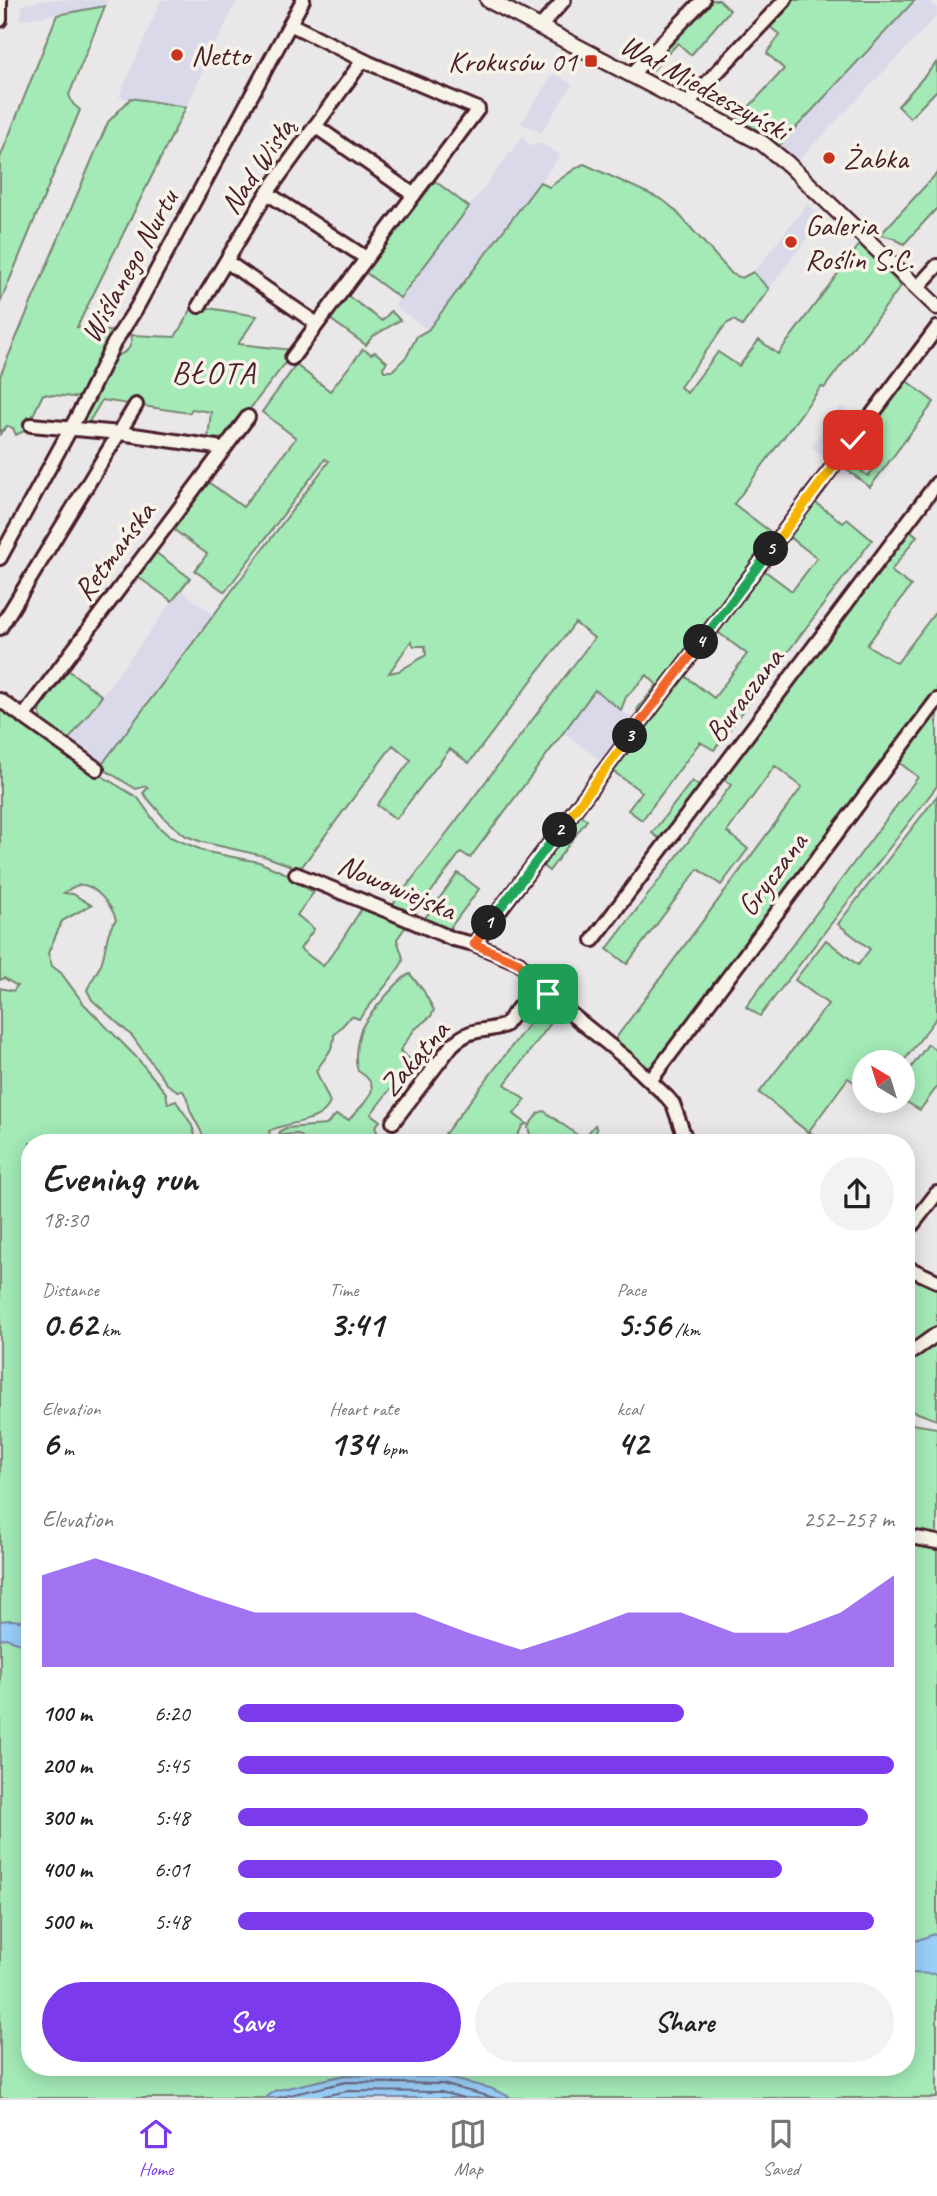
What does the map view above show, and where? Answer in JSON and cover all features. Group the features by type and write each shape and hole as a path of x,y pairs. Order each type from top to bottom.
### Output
{"main road":[{"name":"Wał Miedzeszyński","path":"488,0 749,135 777,155 937,307"}],"street":[{"path":"0,0 0,20"},
{"name":"Wiślanego Nurtu","path":"0,558 116,338 137,307 303,0"},
{"path":"540,26 564,0"},
{"path":"632,74 702,0"},
{"path":"688,103 785,0"},
{"path":"290,24 363,60 478,109 292,358"},
{"name":"Nad Wisłą","path":"199,306 267,193 363,60"},
{"path":"315,126 414,195"},
{"path":"267,193 366,258"},
{"path":"226,261 317,324"},
{"path":"917,288 937,266"},
{"path":"474,944 937,328"},
{"path":"0,628 136,405"},
{"name":"Retmańska","path":"23,717 248,416"},
{"path":"31,425 120,433 216,447 222,451"},
{"name":"Buraczana","path":"593,940 937,483"},
{"name":"Gryczana","path":"650,1081 937,699"},
{"path":"0,700 97,769"},
{"name":"Nowowiejska","path":"296,874 453,939 474,944 519,963 561,1006 650,1081 673,1104 684,1134"},
{"name":"Zakątna","path":"393,1122 452,1045 474,1030 505,1025 538,983"},
{"path":"915,1221 937,1192"},
{"path":"915,1271 937,1281"},
{"path":"915,1350 937,1334"},
{"path":"915,1538 937,1542"}],"shaded area":[{"path":"49,0 108,0 105,6 20,20 23,4"},
{"path":"161,0 237,0 186,107 119,97"},
{"path":"915,0 928,0 937,9 937,16 799,160 779,146"},
{"path":"554,73 572,85 541,133 521,123"},
{"path":"523,136 526,137 525,141 533,146 537,142 561,155 428,330 394,306"},
{"name":"Galeria Roślin S.C.","path":"807,204 823,218 769,289 754,272"},
{"path":"841,406 862,421 828,459 811,447"},
{"path":"181,590 214,615 100,767 67,742"},
{"path":"595,690 636,721 604,763 563,732"}],"green space":[{"path":"708,0 719,0 730,10 691,55 678,43 652,71 649,63"},
{"path":"788,0 915,0 779,146 761,131 737,120 784,69 767,53 780,35 769,26 755,41 753,38"},
{"path":"105,6 69,95 80,110 0,303 0,158 57,15"},
{"path":"937,62 937,90 910,118 898,106"},
{"path":"131,98 186,107 77,327 116,332 83,398 43,394 26,430 16,435 13,428 7,426 0,434 0,376 108,122"},
{"path":"584,164 663,200 732,274 742,278 753,272 769,289 742,326 734,320 726,324 680,387 687,393 718,352 739,366 759,340 778,354 860,244 901,286 734,504 776,536 641,715 637,711 638,708 657,685 647,675 626,697 621,710 595,690 470,858 461,852 413,916 391,907 594,638 575,623 469,763 450,749 396,819 377,805 411,760 393,745 300,869 264,856 186,836 166,820 143,793 148,788 146,786 136,789 100,767 329,461 325,459 225,592 195,571 207,554 173,529 208,482 243,507 296,438 262,412 296,365 330,391 363,349 371,354 375,352 387,362 383,367 384,371 392,371 407,356 417,336 428,330 540,182 549,187","holes":["411,641 414,646 425,646 426,655 399,671 389,673"]},
{"path":"937,173 937,208 904,244 880,235"},
{"path":"435,181 469,207 400,298 365,272"},
{"path":"348,296 382,321 391,311 400,320 372,337 366,345 330,319"},
{"path":"195,303 202,307 257,316 238,344 293,350 229,436 223,439 208,438 211,412 192,409 189,413 102,400 86,427 80,424 79,419 108,370 111,359 128,349 132,335 175,337"},
{"path":"904,379 934,402 870,487 842,466 846,460 868,476 878,464 877,455 860,442 869,430 867,428"},
{"path":"812,500 843,523 847,519 872,540 714,750 700,742 642,820 628,810 642,792 610,769 682,674 714,698 747,654 715,630 761,568 792,591 817,558 786,534"},
{"path":"906,527 917,536 891,571 911,586 867,645 897,663 937,610 937,693 652,1074 613,1042 802,787 775,766 727,832 748,849 721,885 698,869 627,964 607,949 731,785 719,776"},
{"path":"155,552 190,578 172,601 138,577"},
{"path":"68,670 102,696 67,742 49,730 39,711"},
{"path":"937,705 937,786 760,1016 746,1007 918,777 896,760"},
{"path":"0,706 77,761 138,798 158,826 170,837 207,852 259,862 294,877 291,880 314,892 297,915 314,929 300,949 323,966 364,905 407,925 397,939 403,958 402,964 359,1019 351,1016 334,1035 331,1049 316,1071 330,1102 326,1109 312,1118 269,1131 270,1134 202,1134 183,1091 167,1084 132,1036 92,1000 87,990 101,964 108,935 116,920 111,909 97,892 85,885 71,888 64,893 73,894 91,905 62,921 48,953 52,966 61,973 84,1004 138,1059 166,1093 168,1104 176,1101 194,1134 21,1134 21,2076 915,2076 915,1542 937,1546 937,2098 0,2098 0,988 13,991 17,986 4,978 0,980"},
{"path":"692,781 703,789 664,842 652,833"},
{"path":"937,796 937,1017 912,1050 852,1050 852,1081 848,1078 809,1131 812,1134 807,1134 808,1132 759,1093 828,1004 795,980 826,940 858,965 870,949 838,924"},
{"path":"576,812 587,820 549,871 539,863"},
{"path":"458,873 479,889 447,932 422,922"},
{"path":"410,974 434,1010 431,1016 414,1030 400,1051 412,1061 371,1114 380,1121 375,1127 378,1134 279,1134 286,1128 326,1125 336,1115 349,1120 366,1101 372,1089 367,1077 358,1071 357,1067 356,1051 360,1032 382,1000"},
{"path":"547,1000 560,1011 505,1084 525,1100 514,1114 527,1124 523,1125 518,1134 445,1134"},
{"path":"928,1044 937,1051 937,1087 920,1110 915,1107 915,1062"},
{"path":"544,1111 576,1134 530,1134 528,1127 538,1113"},
{"path":"595,1125 595,1134 587,1134"},
{"path":"915,1276 937,1285 937,1331 915,1347"},
{"path":"937,1338 937,1420 915,1412 915,1354"},
{"path":"915,1424 937,1428 937,1537 915,1533"}],"water":[{"path":"0,1621 21,1621 21,1644 6,1638 0,1639"},
{"path":"937,1933 937,1974 915,1973 915,1941"},
{"path":"341,2076 443,2077 490,2088 512,2098 266,2098 274,2091"}],"place":[{"name":"Netto","path":"177,55"},
{"name":"Krokusów 01","path":"591,61"},
{"name":"Żabka","path":"829,158"},
{"name":"Galeria Roślin S.C.","path":"791,242"}],"district":[{"name":"BŁOTA","path":"214,372"}],"route":[{"path":"548,994 519,963 474,944 853,440"}]}
